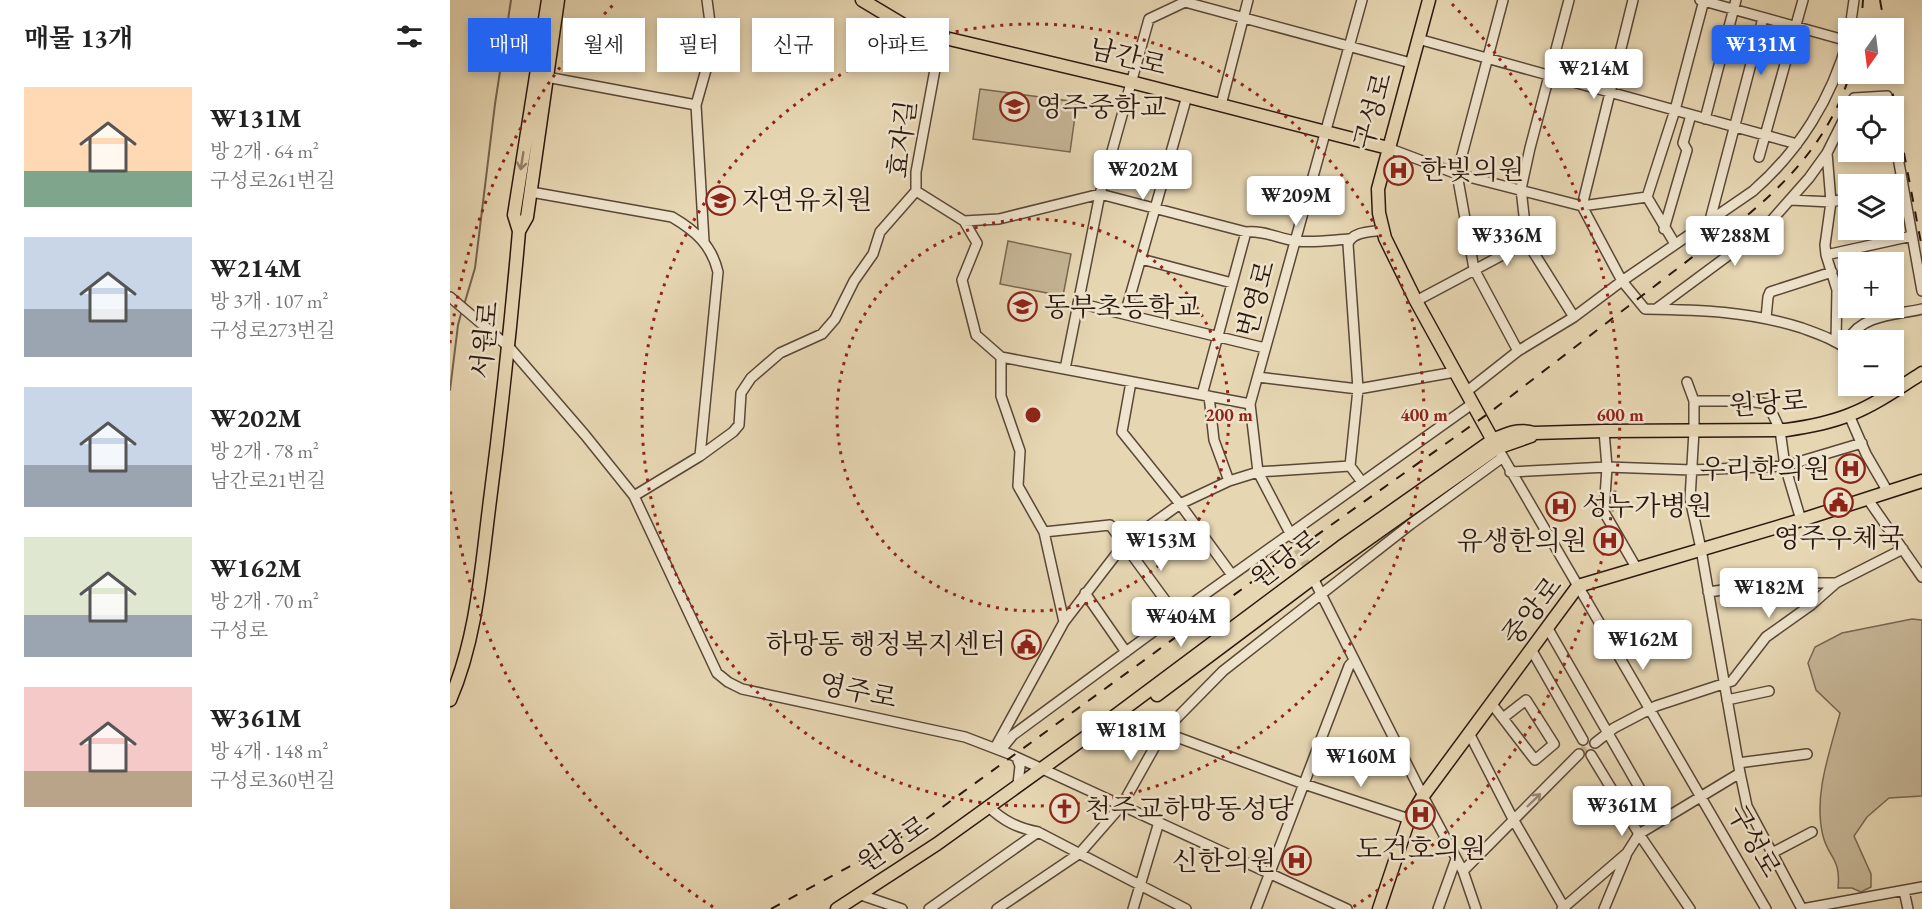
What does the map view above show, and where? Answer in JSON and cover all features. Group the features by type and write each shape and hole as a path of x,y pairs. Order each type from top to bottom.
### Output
{"main road":[{"path":"526,139 540,0"},
{"name":"서원로","path":"450,700 473,624 509,347 519,231 514,215 548,0"},
{"name":"서원로","path":"519,231 527,217 558,0"},
{"path":"538,145 566,0"},
{"name":"남간로","path":"862,0 892,18"},
{"name":"구성로","path":"1429,0 1378,189 1379,213 1385,238 1416,301 1498,448"},
{"name":"남간로","path":"949,39 1131,82 1388,148"},
{"name":"원당로","path":"1904,382 1922,373"},
{"name":"원당로","path":"850,909 1043,771 1341,547 1498,448 1529,438 1534,433 1780,430 1815,425 1849,415 1879,396"},
{"name":"원당로","path":"991,809 1018,784 1043,771 1120,721 1313,578 1498,448"},
{"name":"중앙로","path":"1379,909 1409,819 1423,796 1578,586 1801,520 1922,481"},
{"name":"원당로","path":"837,909 866,896"}],"street":[{"path":"704,241 696,105 713,45 707,0"},
{"path":"1221,105 1248,0"},
{"name":"번영로","path":"1291,535 1258,472 1250,404 1362,0"},
{"path":"1503,0 1457,174 1474,269 1518,351"},
{"path":"1569,0 1521,189 1527,242 1574,317"},
{"path":"1634,0 1582,206 1622,280 1645,309 1732,312 1766,318 1836,341 1837,290 1825,245 1831,202 1827,153"},
{"path":"1675,244 1647,197 1675,110 1702,0 1735,5 1763,18 1838,38"},
{"path":"1760,157 1803,0"},
{"path":"1851,18 1854,0"},
{"path":"1065,369 1100,194 1149,19 1185,1 1411,63"},
{"path":"1705,118 1735,5"},
{"path":"1710,220 1763,18"},
{"path":"1418,39 1797,144"},
{"path":"1466,392 1518,351 1574,317 1622,280 1753,191 1774,172 1797,144 1819,111 1838,66"},
{"name":"효자길","path":"935,72 916,172 916,191 964,221"},
{"path":"552,78 696,105"},
{"path":"1125,314 1187,96"},
{"path":"1665,229 1688,150 1683,143 1691,115"},
{"path":"1656,309 1764,229 1791,200 1827,153 1838,131"},
{"path":"1388,148 1457,174 1582,206 1647,197"},
{"path":"634,496 700,456 733,432 739,425 741,393 751,378 780,353 822,334 836,319 854,281 873,254 880,232 916,191"},
{"path":"1904,191 1922,291"},
{"path":"531,192 672,217 689,227 704,241 715,257 718,272 700,456"},
{"path":"1250,404 1001,357 976,335 962,280 977,243 964,221 999,219 1100,194 1246,232 1256,230 1295,241 1349,239 1355,235 1383,230"},
{"path":"1791,200 1838,200"},
{"path":"1229,481 1214,440 1205,395 1246,232"},
{"path":"1826,255 1912,236"},
{"path":"1349,239 1348,266 1358,389 1350,466 1362,482"},
{"path":"1416,301 1527,242"},
{"path":"1141,259 1232,284"},
{"path":"1766,318 1770,292 1832,272"},
{"name":"영주로","path":"450,297 509,347 634,496 717,673 728,682 742,689 965,737 995,748 1347,909"},
{"path":"1078,303 1265,348"},
{"path":"1855,330 1868,320 1922,309"},
{"path":"1001,357 1001,396 1020,451 1018,486 1044,532 1064,622"},
{"path":"1258,377 1358,389 1455,372"},
{"path":"1131,382 1122,432 1180,504 1232,575"},
{"path":"1687,382 1694,400 1692,406 1695,431 1690,500 1701,549 1726,700 1747,806 1802,909 1922,887"},
{"path":"1694,400 1748,400 1768,404 1780,430 1785,466 1801,520"},
{"path":"995,748 1004,746 1013,735 1176,615 1472,404"},
{"path":"1849,415 1866,454 1888,492"},
{"path":"1604,431 1607,467 1604,512 1637,569"},
{"path":"1510,472 1607,467 1692,470 1785,466 1862,443"},
{"path":"997,909 1080,853 1122,806 1163,732 1223,671 1411,524 1498,448"},
{"name":"구성로","path":"1498,448 1766,909"},
{"path":"995,748 1064,622 1124,544 1180,504 1229,481 1258,472 1350,466"},
{"path":"1867,498 1922,577"},
{"path":"1044,532 1110,525 1176,615"},
{"path":"1595,743 1609,732 1650,709 1732,681 1766,637 1811,606 1836,583 1903,549"},
{"path":"1313,578 1463,871 1476,909"},
{"path":"1708,592 1774,583 1836,583"},
{"path":"1085,593 1126,652"},
{"path":"1547,627 1659,822"},
{"path":"1531,649 1583,740"},
{"path":"1256,909 1349,666 1354,660"},
{"path":"1726,700 1769,691"},
{"path":"1491,703 1535,760 1554,744 1526,700 1503,718"},
{"path":"1120,721 1163,732 1304,784 1409,819"},
{"path":"1469,733 1513,819 1564,908 1627,853"},
{"path":"1463,871 1579,754"},
{"path":"1738,763 1807,754"},
{"path":"1591,755 1639,834 1690,909"},
{"path":"1017,758 1020,766 1018,784"},
{"name":"구성로","path":"1701,797 1740,773"},
{"path":"1604,909 1627,853 1639,834 1701,797"},
{"path":"991,809 1022,829 1038,832 1186,909"},
{"path":"1132,909 1159,822"},
{"path":"929,909 1038,832"},
{"path":"1772,853 1812,832"},
{"path":"1439,906 1456,859"},
{"path":"1904,891 1908,909"},
{"path":"866,896 902,909"}],"shaded area":[{"path":"980,89 1077,102 1070,152 973,139"},
{"path":"1008,241 1071,254 1063,296 1000,284"},
{"path":"1912,619 1922,620 1922,796 1889,798 1867,817 1854,836 1871,874 1871,887 1861,892 1852,888 1838,888 1838,870 1825,844 1820,821 1820,805 1824,774 1840,713 1816,690 1808,663 1815,647 1842,633"}],"waterway":[{"path":"464,305 475,268 495,104 511,0"},
{"path":"450,390 462,310"}],"tunnel":[{"path":"1292,537 1312,576"},
{"path":"1579,754 1595,743"}],"railway":[{"path":"1862,18 1863,0"},
{"path":"1880,0 1883,18"},
{"path":"771,909 893,843 1286,557 1489,413 1750,213 1782,183 1810,151 1833,115 1846,84"},
{"path":"1891,84 1922,248"}],"place":[{"name":"영주중학교","path":"1015,107"},
{"name":"한빛의원","path":"1399,170"},
{"name":"자연유치원","path":"721,200"},
{"name":"동부초등학교","path":"1023,307"},
{"name":"우리한의원","path":"1851,469"},
{"name":"영주우체국","path":"1839,503"},
{"name":"성누가병원","path":"1561,506"},
{"name":"유생한의원","path":"1608,541"},
{"name":"하망동 행정복지센터","path":"1027,644"},
{"name":"천주교하망동성당","path":"1064,809"},
{"name":"도건호의원","path":"1421,814"},
{"name":"신한의원","path":"1297,861"}]}
